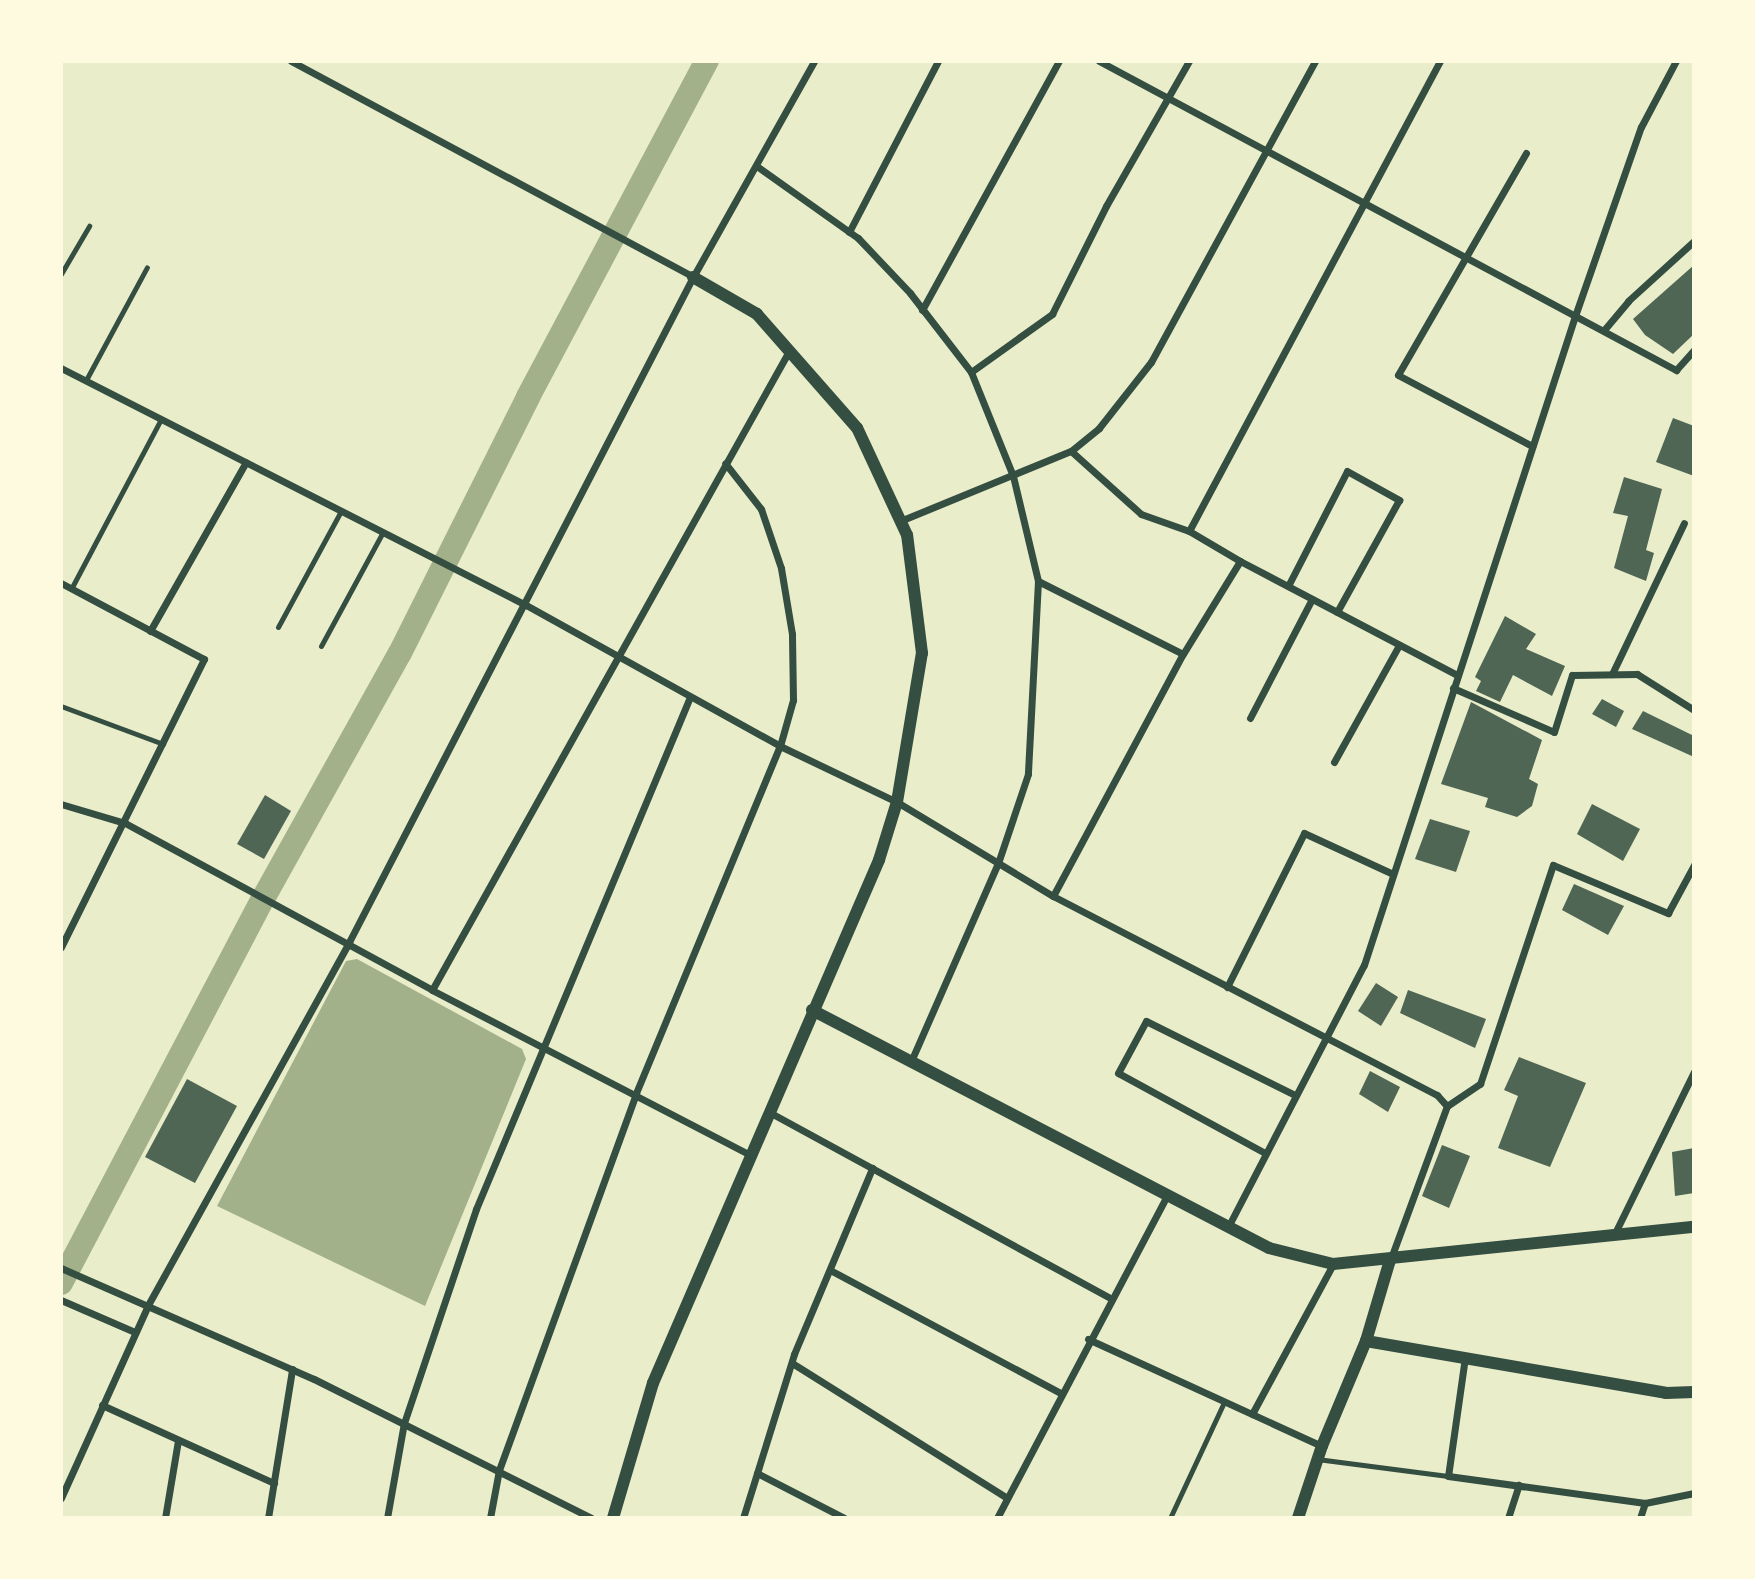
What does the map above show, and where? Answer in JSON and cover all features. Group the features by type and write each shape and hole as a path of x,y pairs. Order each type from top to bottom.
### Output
{"street":[{"path":"291,61 757,314 856,428 907,535 922,653 897,802 878,860 653,1383 613,1518"},
{"path":"61,1498 148,1305 349,942 526,605 693,277 758,167 814,61"},
{"path":"849,232 938,61"},
{"path":"922,310 1059,61"},
{"path":"1099,61 1676,370 1694,350"},
{"path":"971,372 1052,314 1106,206 1189,61"},
{"path":"900,521 1071,451 1099,428 1151,362 1268,152 1315,61"},
{"path":"1189,531 1440,61"},
{"path":"1228,1227 1295,1095 1328,1040 1364,965 1575,316 1641,127 1676,61"},
{"path":"1526,153 1398,374 1532,446"},
{"path":"758,167 849,232 922,310 971,372 1013,476 1038,581 1028,775 998,863 911,1061"},
{"path":"1604,330 1628,301 1694,241"},
{"path":"432,990 614,658 789,351"},
{"path":"61,368 526,605 614,658 780,746 897,802 1053,896 1437,1095 1447,1106"},
{"path":"1071,451 1141,514 1189,531 1240,561 1457,675"},
{"path":"150,631 246,462"},
{"path":"490,1518 499,1470 636,1093 780,746 793,701 792,634 781,568 761,509 725,463"},
{"path":"1288,586 1347,471 1399,500 1337,612"},
{"path":"1612,674 1684,523"},
{"path":"1053,896 1183,654 1240,561"},
{"path":"1038,581 1183,654"},
{"path":"61,583 204,659 125,823 61,947"},
{"path":"1250,718 1312,599"},
{"path":"1334,762 1399,645"},
{"path":"1453,688 1554,732 1572,675 1637,674 1694,710"},
{"path":"387,1518 404,1423 476,1209 547,1048 690,697"},
{"path":"61,804 125,823 349,942 432,990 636,1093 750,1155"},
{"path":"1227,987 1304,833 1393,874"},
{"path":"1298,1518 1320,1452 1366,1341 1390,1260 1447,1106 1480,1084 1553,865 1668,913 1694,865"},
{"path":"812,1010 1269,1248 1333,1264 1694,1227"},
{"path":"1265,1153 1118,1073 1146,1021 1295,1095"},
{"path":"1613,1236 1694,1072"},
{"path":"768,1112 1109,1297"},
{"path":"743,1518 792,1363 872,1168"},
{"path":"997,1518 1109,1297 1167,1195"},
{"path":"1252,1414 1333,1264"},
{"path":"61,1268 292,1369 592,1518"},
{"path":"830,1270 1060,1393"},
{"path":"61,1300 135,1332"},
{"path":"1088,1339 1252,1414 1320,1452"},
{"path":"1366,1341 1666,1393 1694,1392"},
{"path":"1465,1357 1448,1476 1645,1503 1694,1493"},
{"path":"792,1363 1007,1498"},
{"path":"268,1518 292,1369"},
{"path":"102,1405 274,1483"},
{"path":"165,1518 178,1440"},
{"path":"757,1473 844,1518"},
{"path":"1508,1518 1519,1485"},
{"path":"1640,1518 1645,1503"}],"lane":[{"path":"61,274 89,226"},
{"path":"86,380 147,267"},
{"path":"71,589 161,419"},
{"path":"278,627 341,511"},
{"path":"321,646 383,532"},
{"path":"61,706 163,744"},
{"path":"1170,1518 1224,1402"},
{"path":"1320,1452 1448,1476"}],"shaded area":[{"path":"357,959 522,1049 526,1059 425,1306 217,1206 346,961"}],"building":[{"path":"1694,265 1694,334 1673,354 1645,335 1633,319"},
{"path":"1673,418 1694,426 1694,476 1656,462"},
{"path":"1624,477 1662,489 1646,550 1654,553 1646,581 1614,568 1628,516 1613,513"},
{"path":"1505,616 1536,634 1526,649 1565,666 1552,696 1513,675 1500,702 1476,691 1481,681 1475,677"},
{"path":"1602,699 1624,711 1616,727 1592,714"},
{"path":"1471,702 1542,740 1529,779 1538,784 1532,806 1517,817 1485,807 1488,798 1441,784"},
{"path":"1643,711 1694,736 1694,757 1632,729"},
{"path":"265,795 291,811 264,859 237,844"},
{"path":"1592,804 1640,829 1623,861 1577,834"},
{"path":"1430,819 1470,831 1456,872 1415,859"},
{"path":"1574,884 1624,906 1608,935 1562,910"},
{"path":"1376,983 1398,997 1381,1026 1358,1011"},
{"path":"1408,990 1486,1019 1475,1048 1400,1013"},
{"path":"1519,1057 1586,1083 1550,1167 1498,1148 1518,1096 1504,1090"},
{"path":"1370,1071 1400,1087 1388,1112 1359,1094"},
{"path":"187,1079 237,1106 195,1183 145,1157"},
{"path":"1442,1145 1470,1156 1449,1208 1422,1196"},
{"path":"1694,1148 1694,1193 1675,1196 1672,1152"}],"waterway":[{"path":"61,1283 264,897 400,653 528,397 707,61"}]}
